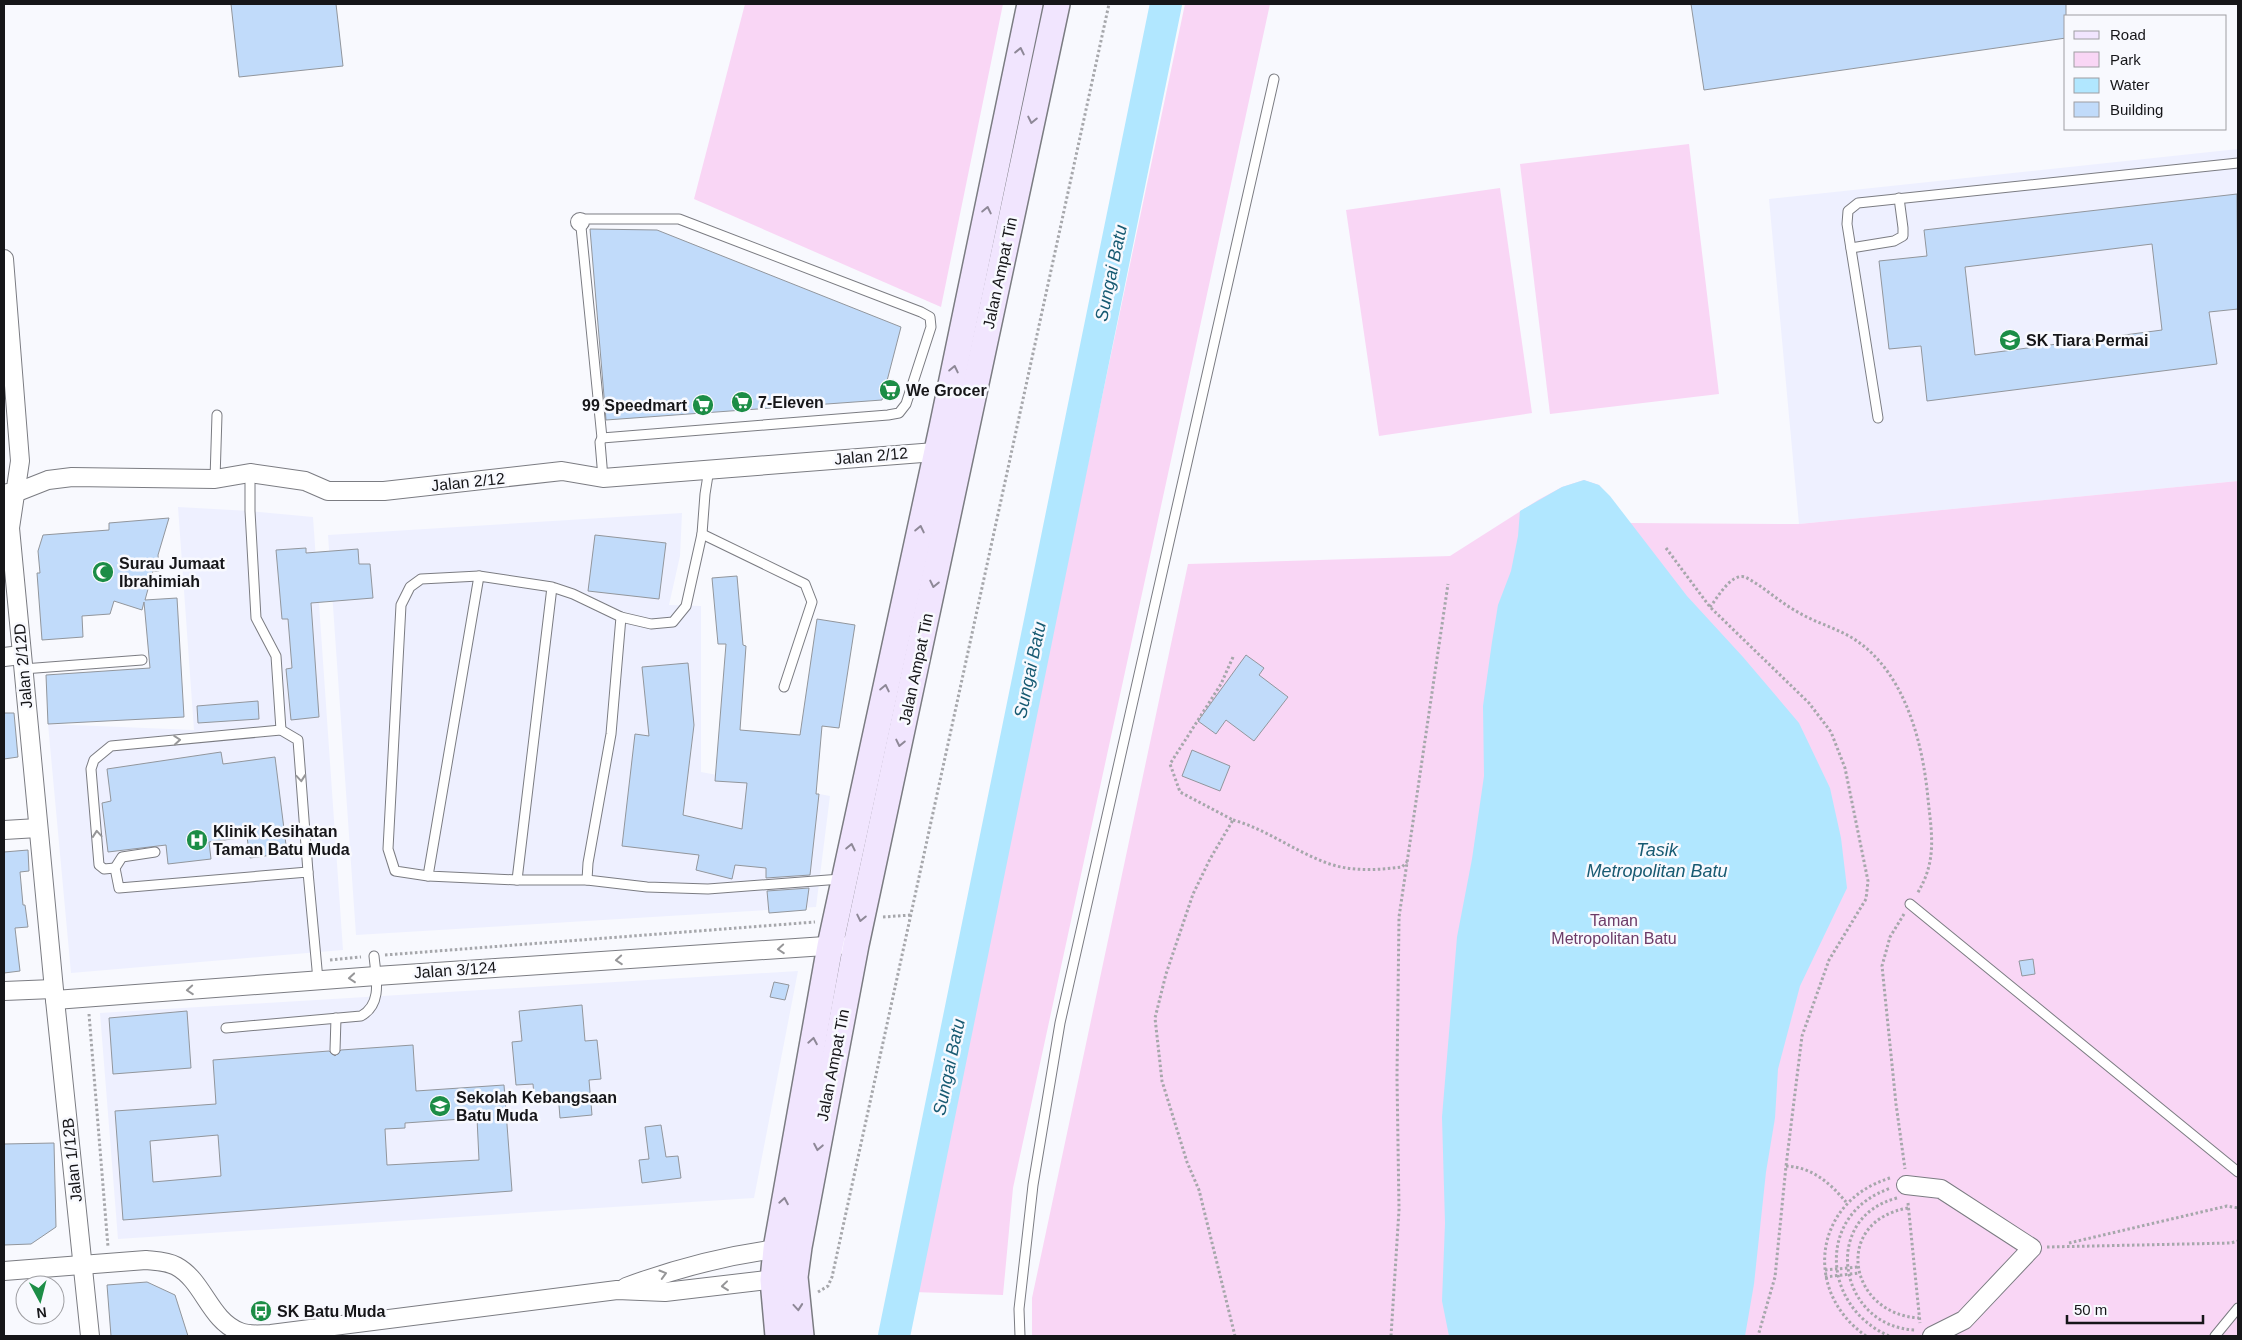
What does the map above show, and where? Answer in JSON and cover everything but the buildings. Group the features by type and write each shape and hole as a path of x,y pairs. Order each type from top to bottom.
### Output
{"street":[{"name":"Jalan Ampat Tin","path":"801,1336 788,1284 787,1248 830,946 937,451 1030,4"},
{"name":"Jalan Ampat Tin","path":"787,1248 856,945 1057,4"},
{"name":"Jalan 2/12D","path":"4,259 6,320 20,461 10,493 16,660 38,828 54,991"},
{"name":"Jalan 2/12","path":"10,493 48,480 72,476 215,479 250,473 305,481 328,491 384,491 562,471 603,478 937,451 963,451"},
{"path":"4,830 38,828"},
{"name":"Jalan 3/124","path":"4,991 54,991 88,998 318,980 856,945"},
{"name":"Jalan 1/12B","path":"54,991 90,1336"},
{"path":"1906,1186 1940,1189 2032,1248 1964,1320 1932,1336"},
{"path":"616,1290 662,1274 787,1248"},
{"path":"4,1271 146,1260 164,1262 176,1266 190,1276 209,1305 224,1321 241,1332 252,1334 271,1334 616,1290 665,1292 788,1284"},
{"name":"Jalan Ampat Tin","path":"778,1336 788,1284"}],"lane":[{"path":"1020,1336 1019,1309 1033,1185 1060,1023 1274,79"},
{"path":"1878,418 1847,224 1848,211 1858,203 2238,163"},
{"path":"1851,248 1894,241 1902,236 1903,228 1898,198"},
{"path":"602,438 888,415 899,412 906,404 931,327 930,317 678,218 641,219 609,224 583,223 602,438 600,442 603,478"},
{"path":"215,479 217,415"},
{"path":"709,469 702,534 686,606 673,622 650,624 621,616 573,594 552,587 479,576 421,579 410,588 401,605 388,849 395,870 428,876 517,880 588,880 647,887 708,889 844,879"},
{"path":"250,473 250,511 256,618 276,656 281,730"},
{"path":"702,534 804,584 808,590 812,602 784,687"},
{"path":"428,876 479,576"},
{"path":"517,880 552,587"},
{"path":"588,880 588,863 611,734 621,616"},
{"path":"16,660 142,660"},
{"path":"116,868 104,869 99,864 91,769 94,760 112,746 281,730 298,740 318,980"},
{"path":"155,852 122,858 116,868 119,888 308,872"},
{"path":"1910,904 2238,1172"},
{"path":"226,1028 361,1016 368,1012 377,994 374,956"},
{"path":"335,1050 336,1018"},
{"path":"2214,1336 2238,1308"}],"path":[{"path":"788,1284 822,1290 828,1286 832,1277 1109,4"},
{"path":"1666,548 1710,607 1810,703 1832,732 1845,768 1868,881 1866,899 1830,960 1802,1036 1775,1278 1758,1336"},
{"path":"1710,607 1730,582 1737,577 1745,577 1796,611 1858,641 1888,673 1909,709 1918,737 1926,774 1931,826 1931,863 1927,877 1890,937 1882,966 1896,1104 1906,1186 1921,1330 1905,1330 1878,1319 1855,1294 1848,1274 1851,1239 1863,1216 1906,1186"},
{"path":"1391,1336 1399,1210 1397,1077 1399,918 1448,584"},
{"path":"1233,657 1221,684 1170,764 1180,792 1233,820 1250,824 1328,863 1373,871 1402,867 1408,860"},
{"path":"1233,820 1210,859 1193,894 1166,974 1154,1018 1162,1080 1187,1162 1199,1190 1235,1336"},
{"path":"316,961 821,921"},
{"path":"88,998 110,1263"},
{"path":"1786,1166 1800,1168 1818,1176 1846,1202"},
{"path":"1866,1336 1853,1326 1840,1310 1825,1277 1826,1250 1831,1228 1846,1202 1874,1183 1906,1186"},
{"path":"1889,1336 1870,1326 1852,1309 1839,1284 1837,1269 1840,1240 1853,1212 1871,1197 1890,1188 1906,1186"},
{"path":"2238,1208 2227,1206 2061,1245 2231,1243 2238,1241"},
{"path":"1908,1208 1887,1212 1867,1230 1860,1246 1858,1267 1864,1285 1878,1303 1895,1314 1920,1318"},
{"path":"1825,1270 1858,1267"},
{"path":"1825,1277 1859,1273"}],"shaded area":[{"name":"SK Tiara Permai","path":"2238,149 2238,481 1799,524 1769,199"},
{"name":"Klinik Kesihatan Taman Batu Muda","path":"178,507 313,517 343,950 71,973 48,724 194,730"},
{"path":"682,513 680,556 669,605 701,606 701,772 830,796 816,907 356,935 328,535"},
{"name":"Sekolah Kebangsaan Batu Muda","path":"798,971 754,1198 118,1239 100,1013"}],"green space":[{"path":"745,4 1003,4 941,307 694,199"},
{"path":"1185,4 1270,4 1013,1188 1003,1295 913,1292"},
{"path":"1689,144 1719,394 1550,414 1520,164"},
{"path":"1500,188 1532,413 1379,436 1346,210"},
{"name":"Taman Metropolitan Batu","path":"1584,480 1599,485 1630,523 1799,524 2238,481 2238,1336 1032,1336 1032,1298 1188,564 1450,556 1538,500 1562,487"}],"water":[{"name":"Tasik Metropolitan Batu","path":"1584,480 1599,485 1610,496 1687,596 1743,657 1799,723 1830,788 1841,838 1847,888 1800,986 1778,1069 1775,1118 1766,1172 1754,1284 1745,1336 1449,1336 1442,1301 1445,1223 1442,1117 1457,937 1472,859 1484,776 1483,706 1498,605 1511,571 1518,536 1520,511 1562,487"}],"waterway":[{"name":"Sungai Batu","path":"894,1336 1166,4"}],"place":[{"name":"SK Tiara Permai","path":"2010,340"},
{"name":"We Grocer","path":"890,390"},
{"name":"7-Eleven","path":"742,402"},
{"name":"99 Speedmart","path":"703,405"},
{"name":"Surau Jumaat Ibrahimiah","path":"103,572"},
{"name":"Klinik Kesihatan Taman Batu Muda","path":"197,840"},
{"name":"Sekolah Kebangsaan Batu Muda","path":"440,1106"},
{"name":"SK Batu Muda","path":"261,1311"}]}
